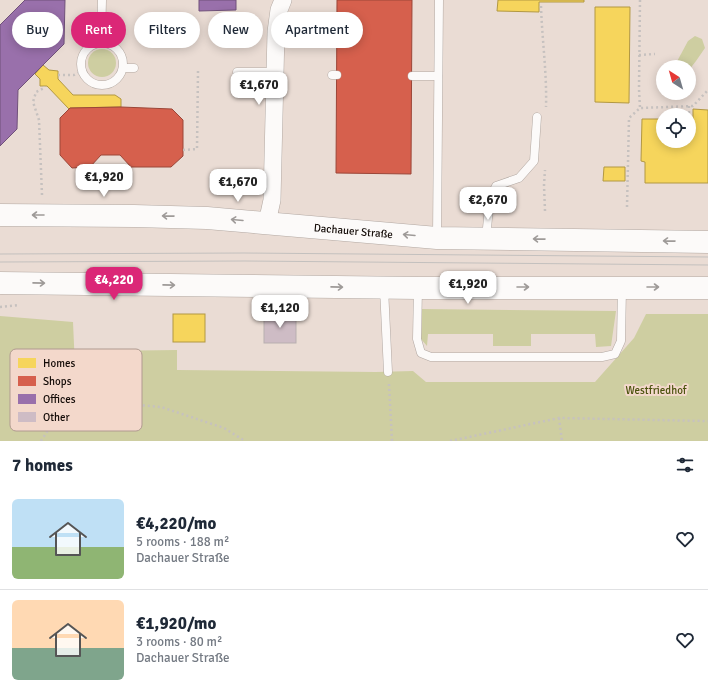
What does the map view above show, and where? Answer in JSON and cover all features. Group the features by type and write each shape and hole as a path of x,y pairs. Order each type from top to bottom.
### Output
{"main road":[{"name":"Dachauer Straße","path":"0,215 183,217 437,238 708,242"},
{"path":"0,283 418,288 708,288"}],"street":[{"path":"267,223 272,200 276,32 279,10 283,0"}],"lane":[{"path":"102,0 102,12"},
{"path":"437,238 438,0"},
{"path":"88,48 82,58 82,71 91,81 103,85 116,80 123,68 123,62 118,50 116,48"},
{"path":"123,68 134,68"},
{"path":"237,72 274,72"},
{"path":"412,76 438,76"},
{"path":"486,238 490,198 496,186 519,178 534,161 537,117"},
{"path":"384,287 388,372"},
{"path":"418,288 416,338 421,352 431,357 602,357 615,354 621,341 622,287"}],"path":[{"path":"640,0 640,108"},
{"path":"639,54 655,54"},
{"path":"58,75 74,75 82,71"},
{"path":"183,150 198,149 198,71"},
{"path":"42,198 39,120 32,102 36,92 44,88 44,86"},
{"path":"627,207 629,118 640,108 693,106 708,90"},
{"path":"388,372 392,441"},
{"path":"142,405 160,407 224,428 246,441"},
{"path":"450,441 559,418 708,421"},
{"path":"559,418 562,441"},
{"path":"41,441 47,431"}],"green space":[{"path":"695,36 702,39 705,48 696,61 678,60 688,41"},
{"path":"102,49 112,53 116,63 112,73 102,77 92,73 88,63 92,53"},
{"path":"422,309 616,311 611,346 596,347 595,334 531,334 531,346 493,346 493,334 428,334 427,346 421,339"},
{"name":"Westfriedhof","path":"646,314 708,314 708,441 0,441 0,316 73,322 74,349 10,349 10,431 142,431 142,350 177,350 177,370 413,371 426,382 595,382 634,338"}],"building: Homes":[{"path":"498,0 584,0 584,2 539,2 539,12 497,11"},
{"path":"595,7 630,7 629,103 595,102"},
{"path":"43,65 49,70 58,71 58,79 73,95 115,95 121,99 121,107 69,109 47,86 40,86 40,79 35,74"},
{"path":"696,109 708,110 708,183 645,183 645,162 641,161 642,119 656,119 656,148 696,148"},
{"path":"604,167 625,167 625,181 603,181"},
{"path":"173,314 205,314 205,342 173,342"}],"building: Shops":[{"path":"337,0 412,0 411,174 336,173 337,48 363,48 363,12 337,12"},
{"path":"121,107 172,109 183,120 183,156 171,167 131,167 120,155 101,155 90,167 72,168 60,155 60,118 70,108"}],"building: Offices":[{"path":"25,0 65,0 64,44 63,45 63,12 13,12"},
{"path":"199,0 236,0 236,10 199,11"},
{"path":"12,13 12,48 60,48 18,90 17,129 0,146 0,25"}],"building: Other":[{"path":"264,315 296,315 296,343 264,343"}],"tram line":[{"path":"0,254 244,253 708,257"},
{"path":"0,262 245,261 708,265"}]}
